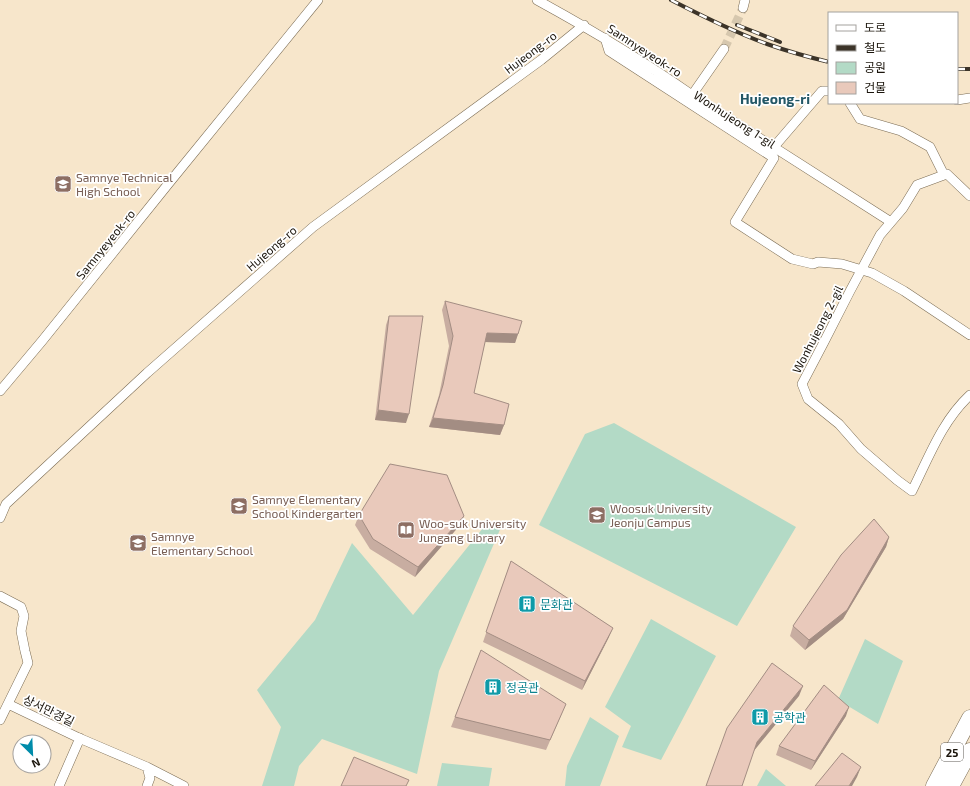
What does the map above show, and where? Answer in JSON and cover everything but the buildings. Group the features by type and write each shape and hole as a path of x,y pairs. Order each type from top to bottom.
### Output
{"highway":[{"name":"25","path":"934,786 970,718"},
{"name":"25","path":"951,786 970,751"}],"street":[{"name":"Samnyeyeok-ro","path":"0,391 318,0"},
{"name":"Samnyeyeok-ro","path":"537,0 605,38 773,148 891,222"},
{"name":"Hujeong-ro","path":"0,518 3,502 313,227 541,60 584,26"},
{"name":"Wonhujeong 1-gil","path":"605,38 609,51 774,158 735,222 792,259 813,264 818,262 842,264 872,273 904,291 970,335"},
{"path":"692,95 724,49"},
{"path":"774,158 773,148 822,91 828,91"},
{"path":"958,100 970,98"},
{"path":"851,104 860,119 900,131 930,147 944,175 947,174 970,196"},
{"name":"Wonhujeong 2-gil","path":"944,175 917,185 903,208 880,235 802,384 808,399 839,424 862,449 897,480 912,491 946,424 970,395"},
{"name":"상서만경길","path":"0,596 21,607 24,616 21,631 28,663 0,720"},
{"name":"상서만경길","path":"8,704 80,738 147,767 184,786"},
{"name":"상서만경길","path":"59,786 80,738"},
{"path":"147,767 150,778 147,786"}],"green space":[{"path":"614,423 796,527 737,626 539,525 585,434"},
{"path":"502,525 439,671 417,774 322,739 299,766 294,786 262,786 281,727 257,690 315,620 352,543 413,615 483,528"},
{"path":"651,619 716,656 661,760 622,747 631,726 605,707"},
{"path":"865,639 903,661 878,724 838,700"},
{"path":"590,717 619,736 600,786 565,786 567,766"},
{"path":"442,763 492,768 489,786 437,786"},
{"path":"766,769 786,786 757,786"}],"tunnel":[{"path":"724,49 743,8"}],"railway":[{"path":"671,0 718,24 767,44 828,62"},
{"path":"737,25 780,42"},
{"path":"958,69 970,69"}],"place":[{"name":"Samnye Technical High School","path":"63,184"},
{"name":"Samnye Elementary School Kindergarten","path":"239,506"},
{"name":"Woosuk University Jeonju Campus","path":"597,515"},
{"name":"Woo-suk University Jungang Library","path":"406,530"},
{"name":"Samnye Elementary School","path":"138,543"},
{"name":"문화관","path":"527,604"},
{"name":"정공관","path":"493,687"},
{"name":"공학관","path":"760,717"}],"district":[{"name":"Hujeong-ri","path":"775,98"}]}
